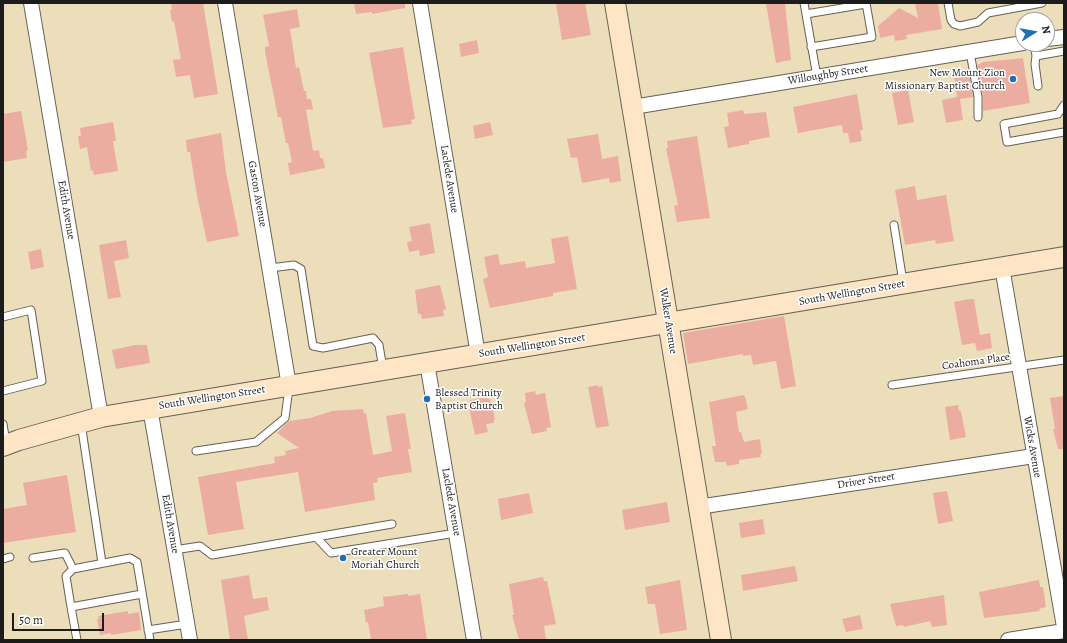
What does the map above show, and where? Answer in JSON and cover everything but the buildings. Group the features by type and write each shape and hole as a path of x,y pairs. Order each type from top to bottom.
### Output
{"street":[{"name":"Edith Avenue","path":"31,3 101,417"},
{"name":"Gaston Avenue","path":"225,3 289,386"},
{"name":"Laclede Avenue","path":"420,3 478,355"},
{"name":"Walker Avenue","path":"615,3 721,640"},
{"name":"Willoughby Street","path":"633,108 1015,44"},
{"name":"South Wellington Street","path":"5,446 80,422 150,408 1064,257"},
{"name":"Wicks Avenue","path":"1002,267 1064,627"},
{"name":"Laclede Avenue","path":"427,363 474,640"},
{"name":"Edith Avenue","path":"150,408 190,640"},
{"name":"Driver Street","path":"698,507 1034,456"},
{"path":"1008,640 1064,631"}],"lane":[{"path":"804,3 816,77"},
{"path":"806,14 866,3 872,37 811,48"},
{"path":"948,3 951,20 954,24 960,26 978,22 988,13 1042,3"},
{"path":"1036,56 1064,51"},
{"path":"970,52 978,97 978,117"},
{"path":"1035,52 1035,64 1038,86"},
{"path":"1064,105 1058,114 1004,124 1007,142 1064,132"},
{"path":"894,225 903,284"},
{"path":"270,268 294,265 301,269 313,346 323,348 373,338 379,345 383,370"},
{"path":"3,317 31,310 42,381 3,391"},
{"name":"Coahoma Place","path":"892,385 1064,360"},
{"path":"196,451 256,442 285,418 289,386"},
{"path":"80,422 102,564"},
{"path":"3,424 5,446"},
{"path":"174,550 200,546 212,555 392,524"},
{"path":"316,537 331,553 456,533"},
{"path":"32,558 65,553 73,569"},
{"path":"77,640 66,576 73,569 130,558 137,562 150,640"},
{"path":"71,607 142,594"},
{"path":"148,630 187,624"}],"place":[{"name":"New Mount Zion Missionary Baptist Church","path":"1013,79"},
{"name":"Blessed Trinity Baptist Church","path":"427,399"},
{"name":"Greater Mount Moriah Church","path":"343,558"}]}
